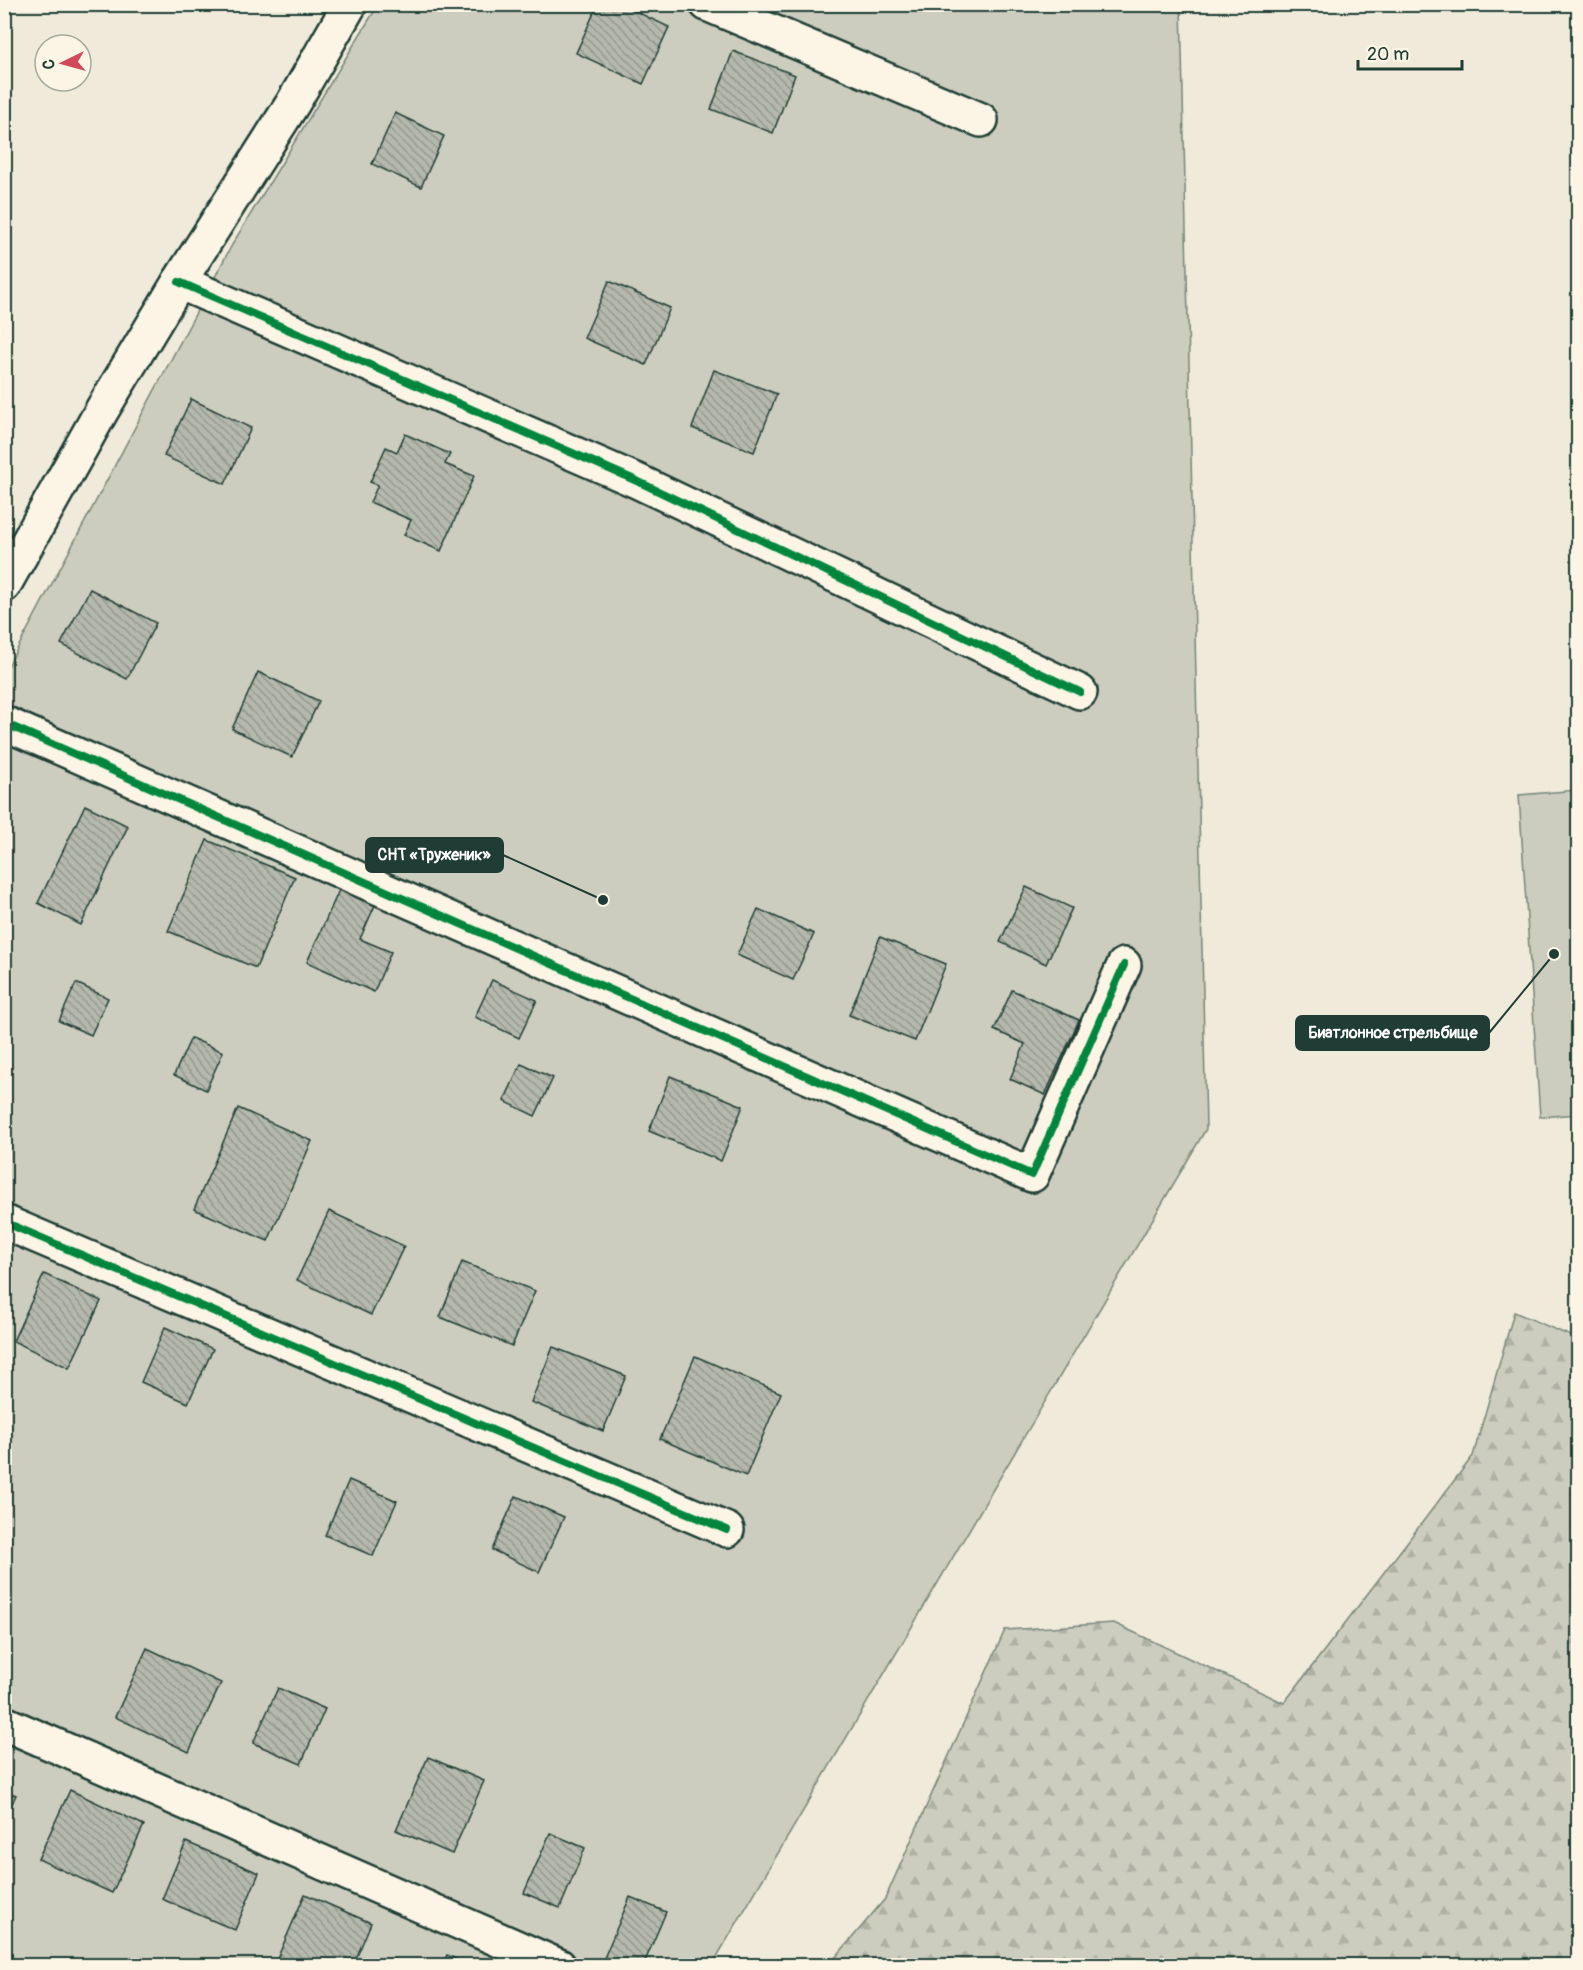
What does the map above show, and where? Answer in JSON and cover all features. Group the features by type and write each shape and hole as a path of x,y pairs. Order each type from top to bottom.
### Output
{"street":[{"path":"4,585 102,410 179,282 293,103 350,4"},
{"path":"707,4 981,120"},
{"path":"179,282 637,481 1080,692"},
{"path":"4,723 1032,1175 1124,965"},
{"path":"4,1222 727,1530"},
{"path":"4,1723 559,1965"}],"green space":[{"path":"378,5 1181,5 1206,1129 712,1965 5,1966 5,672 233,243"},
{"path":"1578,790 1578,1114 1540,1117 1519,795"},
{"path":"1514,1312 1578,1339 1578,1965 829,1965 885,1899 1005,1630 1114,1623 1284,1703 1473,1456"}],"building":[{"path":"598,4 620,4 669,27 643,84 576,53"},
{"path":"733,51 795,75 773,133 711,109"},
{"path":"395,113 444,136 421,187 372,164"},
{"path":"609,281 670,308 646,365 584,338"},
{"path":"714,370 777,394 754,452 692,428"},
{"path":"191,399 251,428 225,484 164,456"},
{"path":"405,434 450,454 445,464 474,476 441,551 404,535 411,520 370,502 378,485 370,482 386,447 397,452"},
{"path":"90,589 156,623 127,679 61,644"},
{"path":"258,672 319,701 292,757 232,729"},
{"path":"85,805 128,826 81,925 38,903"},
{"path":"207,840 295,877 256,968 168,931"},
{"path":"1026,887 1072,908 1046,964 1000,942"},
{"path":"340,888 376,903 360,939 391,952 374,992 307,962"},
{"path":"758,909 814,934 793,980 737,955"},
{"path":"880,937 946,964 915,1041 849,1015"},
{"path":"492,980 537,1000 519,1038 475,1017"},
{"path":"76,983 108,998 91,1035 59,1021"},
{"path":"1012,990 1079,1020 1045,1095 1010,1079 1025,1044 994,1030"},
{"path":"191,1038 223,1052 206,1090 174,1075"},
{"path":"521,1064 553,1078 535,1116 504,1101"},
{"path":"670,1076 743,1106 721,1161 649,1131"},
{"path":"238,1108 312,1141 268,1241 194,1209"},
{"path":"329,1211 404,1246 371,1315 297,1280"},
{"path":"462,1262 535,1291 512,1346 440,1317"},
{"path":"44,1274 101,1301 69,1368 13,1341"},
{"path":"165,1327 213,1349 188,1403 141,1382"},
{"path":"553,1347 626,1376 603,1431 531,1402"},
{"path":"695,1356 781,1393 746,1476 660,1439"},
{"path":"349,1480 397,1501 373,1556 325,1535"},
{"path":"516,1496 564,1517 539,1572 492,1550"},
{"path":"147,1648 221,1683 189,1752 115,1717"},
{"path":"278,1688 325,1709 301,1764 253,1743"},
{"path":"428,1757 484,1781 452,1854 396,1830"},
{"path":"4,1790 16,1795 4,1821"},
{"path":"70,1790 144,1825 112,1893 38,1859"},
{"path":"550,1833 585,1848 560,1908 524,1893"},
{"path":"186,1842 259,1873 235,1930 162,1899"},
{"path":"305,1894 371,1923 353,1966 274,1966"},
{"path":"630,1897 666,1912 643,1966 623,1966 604,1958"},
{"path":"447,1955 471,1966 442,1966"}],"cycle path":[{"path":"179,282 637,481 1080,692"},
{"path":"4,723 1032,1175 1124,965"},
{"path":"4,1222 727,1530"}],"place":[{"name":"СНТ «Труженик»","path":"603,900"},
{"name":"Биатлонное стрельбище","path":"1554,954"}]}
